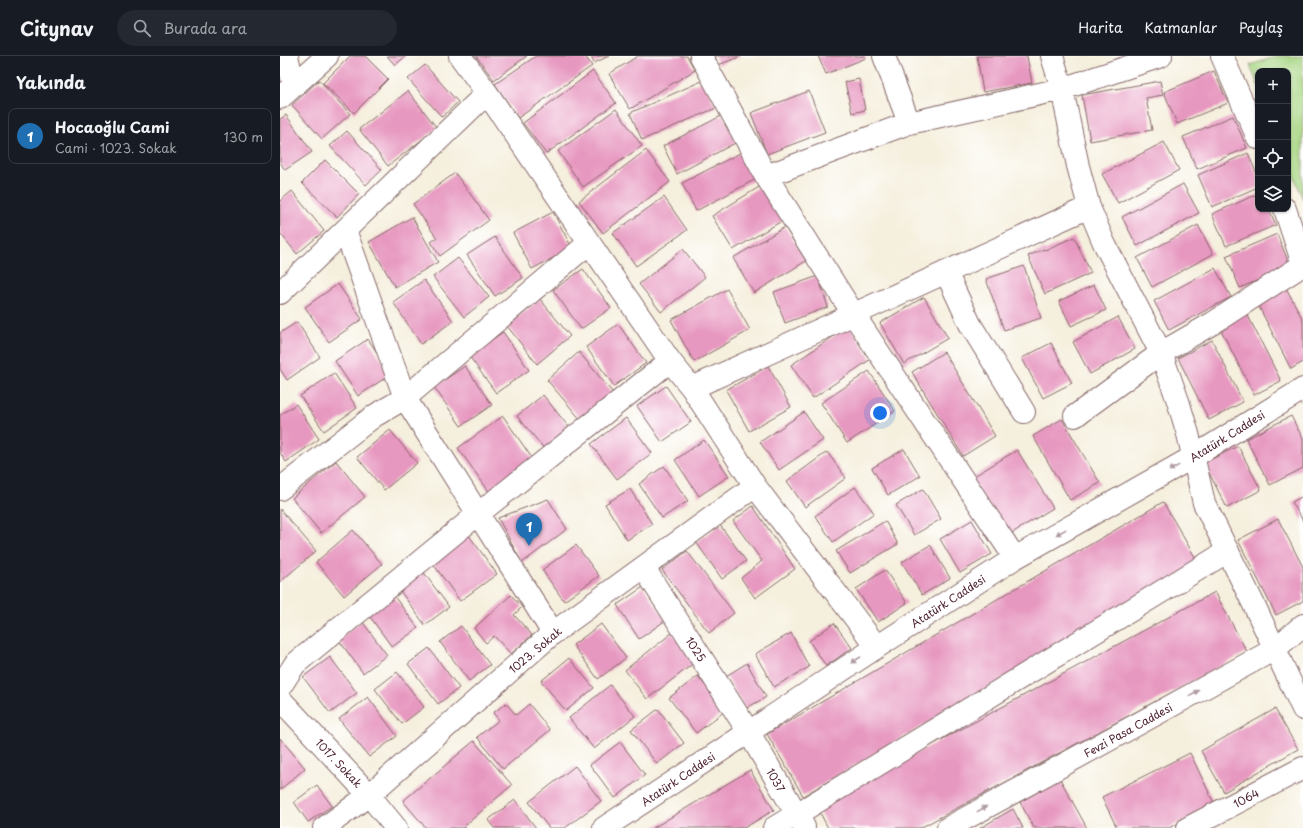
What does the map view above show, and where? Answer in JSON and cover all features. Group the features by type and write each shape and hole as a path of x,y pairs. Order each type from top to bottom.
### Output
{"street":[{"path":"287,56 287,92"},
{"path":"287,92 327,56"},
{"path":"460,56 487,93 670,361 692,388 755,486 877,647"},
{"path":"700,56 766,176 854,314 1015,558"},
{"path":"884,56 909,123"},
{"path":"1052,56 1062,89 1078,166 1089,206 1104,243 1161,353 1178,401 1204,503 1303,709"},
{"path":"766,176 909,123 1062,89 1161,56"},
{"path":"1222,56 1255,131"},
{"path":"280,293 487,93"},
{"path":"692,388 1089,206"},
{"path":"1075,416 1161,353 1214,322 1303,265 1286,212"},
{"path":"345,230 405,398 553,633"},
{"path":"280,489 374,416 405,398 589,243"},
{"path":"946,272 970,324 1024,412"},
{"path":"280,687 295,664 478,514 670,361"},
{"name":"Atatürk Caddesi","path":"604,828 748,731 1015,558 1193,457 1303,389"},
{"name":"1023. Sokak","path":"324,828 369,795 553,633 755,486"},
{"path":"774,828 800,821 1228,551"},
{"name":"1025","path":"644,568 748,731"},
{"name":"Fevzi Pasa Caddesi","path":"948,828 1275,649 1303,625"},
{"name":"1017. Sokak","path":"280,699 369,795 396,828"},
{"name":"1037","path":"748,731 800,821"},
{"name":"1064","path":"1188,828 1303,768"}],"green space":[{"path":"1278,56 1303,56 1303,199 1291,169 1291,68 1255,68 1255,78 1250,65"}],"building":[{"path":"350,56 365,56 388,79 354,113 323,83"},
{"path":"387,56 406,56 395,65"},
{"path":"476,56 527,56 494,80"},
{"path":"536,56 585,56 592,66 518,118 495,84"},
{"path":"591,56 609,56 594,63"},
{"path":"638,56 687,56 695,70 630,109 609,74"},
{"path":"715,56 742,56 718,65"},
{"path":"818,56 865,56 866,58 826,74"},
{"path":"977,56 1027,56 1032,83 983,92"},
{"path":"425,65 458,102 442,117 408,79"},
{"path":"593,71 616,103 546,154 523,123"},
{"path":"1214,71 1228,103 1177,124 1164,92"},
{"path":"859,79 865,110 852,113 845,82"},
{"path":"319,80 350,114 322,139 292,105"},
{"path":"704,80 716,108 642,140 630,113"},
{"path":"1160,81 1163,95 1146,98 1152,130 1090,141 1082,95"},
{"path":"408,91 437,128 388,166 359,129"},
{"path":"809,91 825,132 767,154 751,113"},
{"path":"616,109 642,146 583,187 558,151"},
{"path":"286,115 312,152 285,170 280,162 280,119"},
{"path":"723,115 737,142 677,174 663,146"},
{"path":"1233,116 1247,148 1197,169 1183,137"},
{"path":"347,131 382,170 366,185 330,146"},
{"path":"1164,142 1179,170 1118,203 1102,174"},
{"path":"646,150 670,182 603,233 579,201"},
{"path":"742,152 756,179 696,211 682,183"},
{"path":"1248,153 1255,170 1255,188 1212,207 1198,175"},
{"path":"325,160 359,194 337,217 302,183"},
{"path":"455,173 489,220 440,256 431,242 437,238 413,204"},
{"path":"764,184 785,219 733,250 712,216"},
{"path":"1183,184 1199,213 1137,246 1122,217"},
{"path":"292,191 324,231 297,254 280,233 280,201"},
{"path":"1255,195 1255,212 1270,212 1276,225 1226,246 1212,214"},
{"path":"664,197 687,230 636,266 613,233"},
{"path":"553,212 572,248 532,269 513,233"},
{"path":"412,217 438,262 395,287 369,242"},
{"path":"1198,225 1213,254 1152,287 1137,258"},
{"path":"785,227 806,261 754,293 733,258"},
{"path":"1277,234 1290,266 1240,288 1226,256"},
{"path":"495,237 523,278 495,296 467,255"},
{"path":"1074,237 1091,273 1045,294 1028,256"},
{"path":"683,249 705,277 661,312 639,284"},
{"path":"458,258 489,297 464,317 433,277"},
{"path":"1024,266 1041,318 1004,330 986,279"},
{"path":"1215,268 1231,297 1169,330 1154,301"},
{"path":"583,269 611,308 581,329 553,290"},
{"path":"818,276 828,307 785,323 774,292"},
{"path":"424,280 453,321 421,344 393,302"},
{"path":"338,284 362,319 329,342 305,307"},
{"path":"1094,285 1106,310 1071,326 1059,301"},
{"path":"1285,286 1303,320 1303,362 1291,369 1256,301"},
{"path":"727,289 750,330 694,362 671,320"},
{"path":"924,297 948,338 904,364 880,323"},
{"path":"540,299 570,336 537,364 507,326"},
{"path":"1245,310 1281,381 1254,395 1218,324"},
{"path":"1118,317 1135,349 1090,374 1073,342"},
{"path":"297,322 320,357 287,380 280,369 280,333"},
{"path":"618,324 646,363 614,386 586,347"},
{"path":"849,326 871,359 813,398 791,365"},
{"path":"503,332 529,370 496,393 469,356"},
{"path":"368,339 391,374 358,396 335,361"},
{"path":"1212,340 1243,402 1209,420 1178,358"},
{"path":"1051,343 1072,383 1043,398 1022,358"},
{"path":"579,352 613,393 581,420 547,380"},
{"path":"944,352 995,436 963,456 912,372"},
{"path":"465,366 492,405 461,426 434,387"},
{"path":"768,366 791,407 749,431 726,390"},
{"path":"869,371 895,411 847,443 821,403"},
{"path":"334,373 357,408 324,431 300,396"},
{"path":"666,386 691,422 662,442 637,406"},
{"path":"543,395 572,431 547,452 517,416"},
{"path":"296,404 319,439 286,462 280,453 280,415"},
{"path":"804,412 823,440 779,470 760,442"},
{"path":"503,416 534,461 490,493 458,448"},
{"path":"1291,416 1303,439 1303,468 1270,485 1246,439"},
{"path":"626,418 652,453 617,479 591,444"},
{"path":"1062,419 1100,483 1070,500 1033,436"},
{"path":"390,430 417,463 384,490 357,457"},
{"path":"704,440 729,476 699,496 675,460"},
{"path":"1238,446 1261,490 1227,508 1204,463"},
{"path":"904,449 920,476 888,495 872,468"},
{"path":"1017,450 1053,508 1007,536 971,478"},
{"path":"827,452 846,478 805,507 787,481"},
{"path":"336,461 365,497 321,533 292,498"},
{"path":"664,466 688,501 662,518 639,484"},
{"path":"855,487 874,513 833,542 815,516"},
{"path":"630,489 652,524 627,540 605,504"},
{"path":"923,489 941,519 914,535 896,505"},
{"path":"1303,496 1303,521 1292,502"},
{"path":"548,499 567,529 522,563 498,518"},
{"path":"1163,502 1199,564 803,796 767,734"},
{"path":"753,506 795,569 755,598 741,578 762,561 733,521"},
{"path":"280,509 316,551 280,582"},
{"path":"1278,519 1303,567 1303,601 1276,615 1238,540"},
{"path":"972,520 992,554 960,573 940,539"},
{"path":"885,521 898,544 850,573 836,551"},
{"path":"720,525 746,561 722,579 696,542"},
{"path":"353,530 382,564 344,596 316,562"},
{"path":"468,534 497,574 460,601 431,561"},
{"path":"576,545 599,576 564,601 542,570"},
{"path":"930,545 950,578 922,595 902,562"},
{"path":"687,551 734,613 709,633 662,570"},
{"path":"422,570 449,607 425,625 398,588"},
{"path":"885,570 907,603 878,622 856,589"},
{"path":"643,587 666,620 639,639 617,605"},
{"path":"1215,592 1247,652 920,828 828,828 817,807"},
{"path":"393,595 418,628 392,647 368,614"},
{"path":"511,595 522,607 514,615 532,635 511,654 494,636 486,643 474,628"},
{"path":"362,621 387,655 363,673 338,639"},
{"path":"834,623 852,648 826,666 809,641"},
{"path":"601,624 626,658 598,679 573,645"},
{"path":"461,626 490,665 469,681 440,642"},
{"path":"672,633 694,663 647,699 625,670"},
{"path":"791,633 809,667 774,687 755,654"},
{"path":"429,648 459,688 438,704 408,664"},
{"path":"330,657 357,693 330,713 303,677"},
{"path":"569,658 594,688 566,711 541,681"},
{"path":"747,663 766,697 745,709 726,676"},
{"path":"397,672 424,707 402,724 375,689"},
{"path":"698,676 725,711 696,733 669,698"},
{"path":"610,685 635,716 594,749 569,718"},
{"path":"368,697 397,736 369,757 339,719"},
{"path":"506,703 516,715 529,704 550,730 503,769 477,737 499,720 493,713"},
{"path":"658,709 684,743 657,764 631,730"},
{"path":"1275,709 1298,749 1224,792 1201,751"},
{"path":"280,738 305,768 280,790"},
{"path":"474,741 512,785 463,827 465,828 426,828 403,801"},
{"path":"620,742 645,775 615,798 590,765"},
{"path":"1190,753 1215,805 1169,828 1117,828 1102,797"},
{"path":"575,766 601,801 565,828 549,828 529,802"},
{"path":"750,770 774,810 744,828 653,828"},
{"path":"1060,779 1087,828 1034,828 1020,802"},
{"path":"317,785 332,806 308,822 294,802"},
{"path":"515,800 536,828 494,828 488,820"},
{"path":"1013,809 1023,828 980,828"}],"place":[{"name":"Hocaoğlu Cami","path":"529,546"}]}
